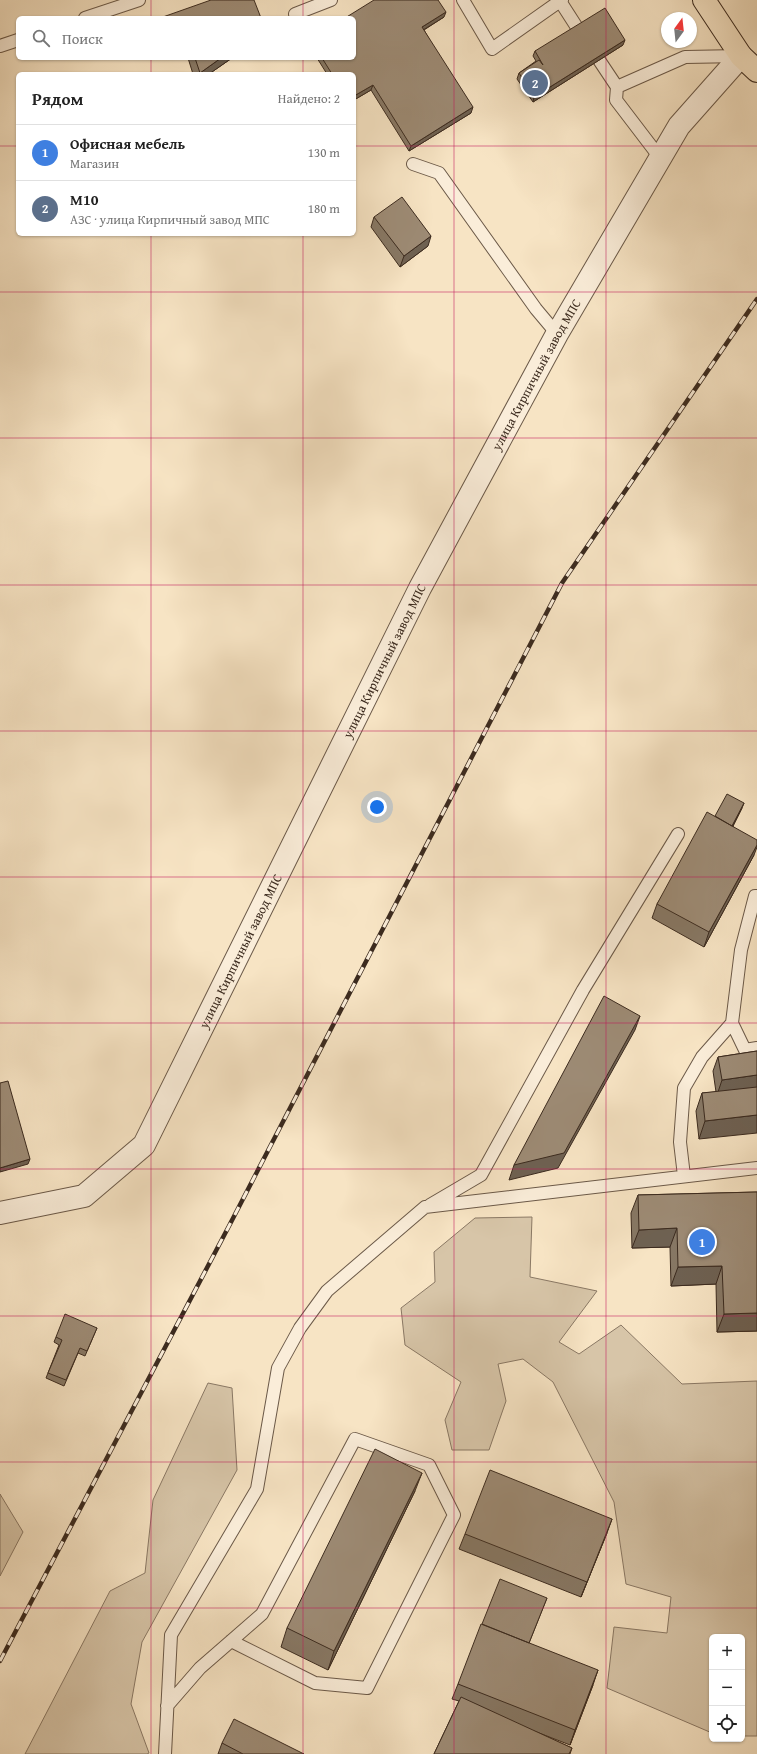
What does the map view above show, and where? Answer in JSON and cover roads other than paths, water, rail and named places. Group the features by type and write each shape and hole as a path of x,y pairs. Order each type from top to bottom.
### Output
{"main road":[{"path":"704,0 741,56 757,71"}],"street":[{"name":"улица Кирпичный завод МПС","path":"0,1212 84,1196 144,1145 420,588 557,334 679,126 741,56"}],"lane":[{"path":"91,16 138,0"},
{"path":"296,14 330,0"},
{"path":"463,0 492,49 561,0 578,28"},
{"path":"0,46 16,41"},
{"path":"617,87 685,57 741,56"},
{"path":"599,60 617,87 616,100 661,159"},
{"path":"413,164 439,173 536,310 557,334"},
{"path":"166,1754 171,1635 257,1489 278,1368 300,1328 327,1291 425,1207 481,1175 582,990 678,834"},
{"path":"757,896 755,896 741,950 732,1023 744,1050 757,1048"},
{"path":"684,1176 680,1142 684,1088 702,1057 732,1023"},
{"path":"425,1207 757,1168"},
{"path":"167,1706 200,1668 231,1641 262,1614 355,1438 429,1465 454,1515 367,1688 315,1683 231,1641"}],"railway":[{"path":"0,1661 229,1226 562,583 757,299"}],"place":[{"name":"M10","path":"535,83"},
{"name":"Офисная мебель","path":"702,1242"}]}
